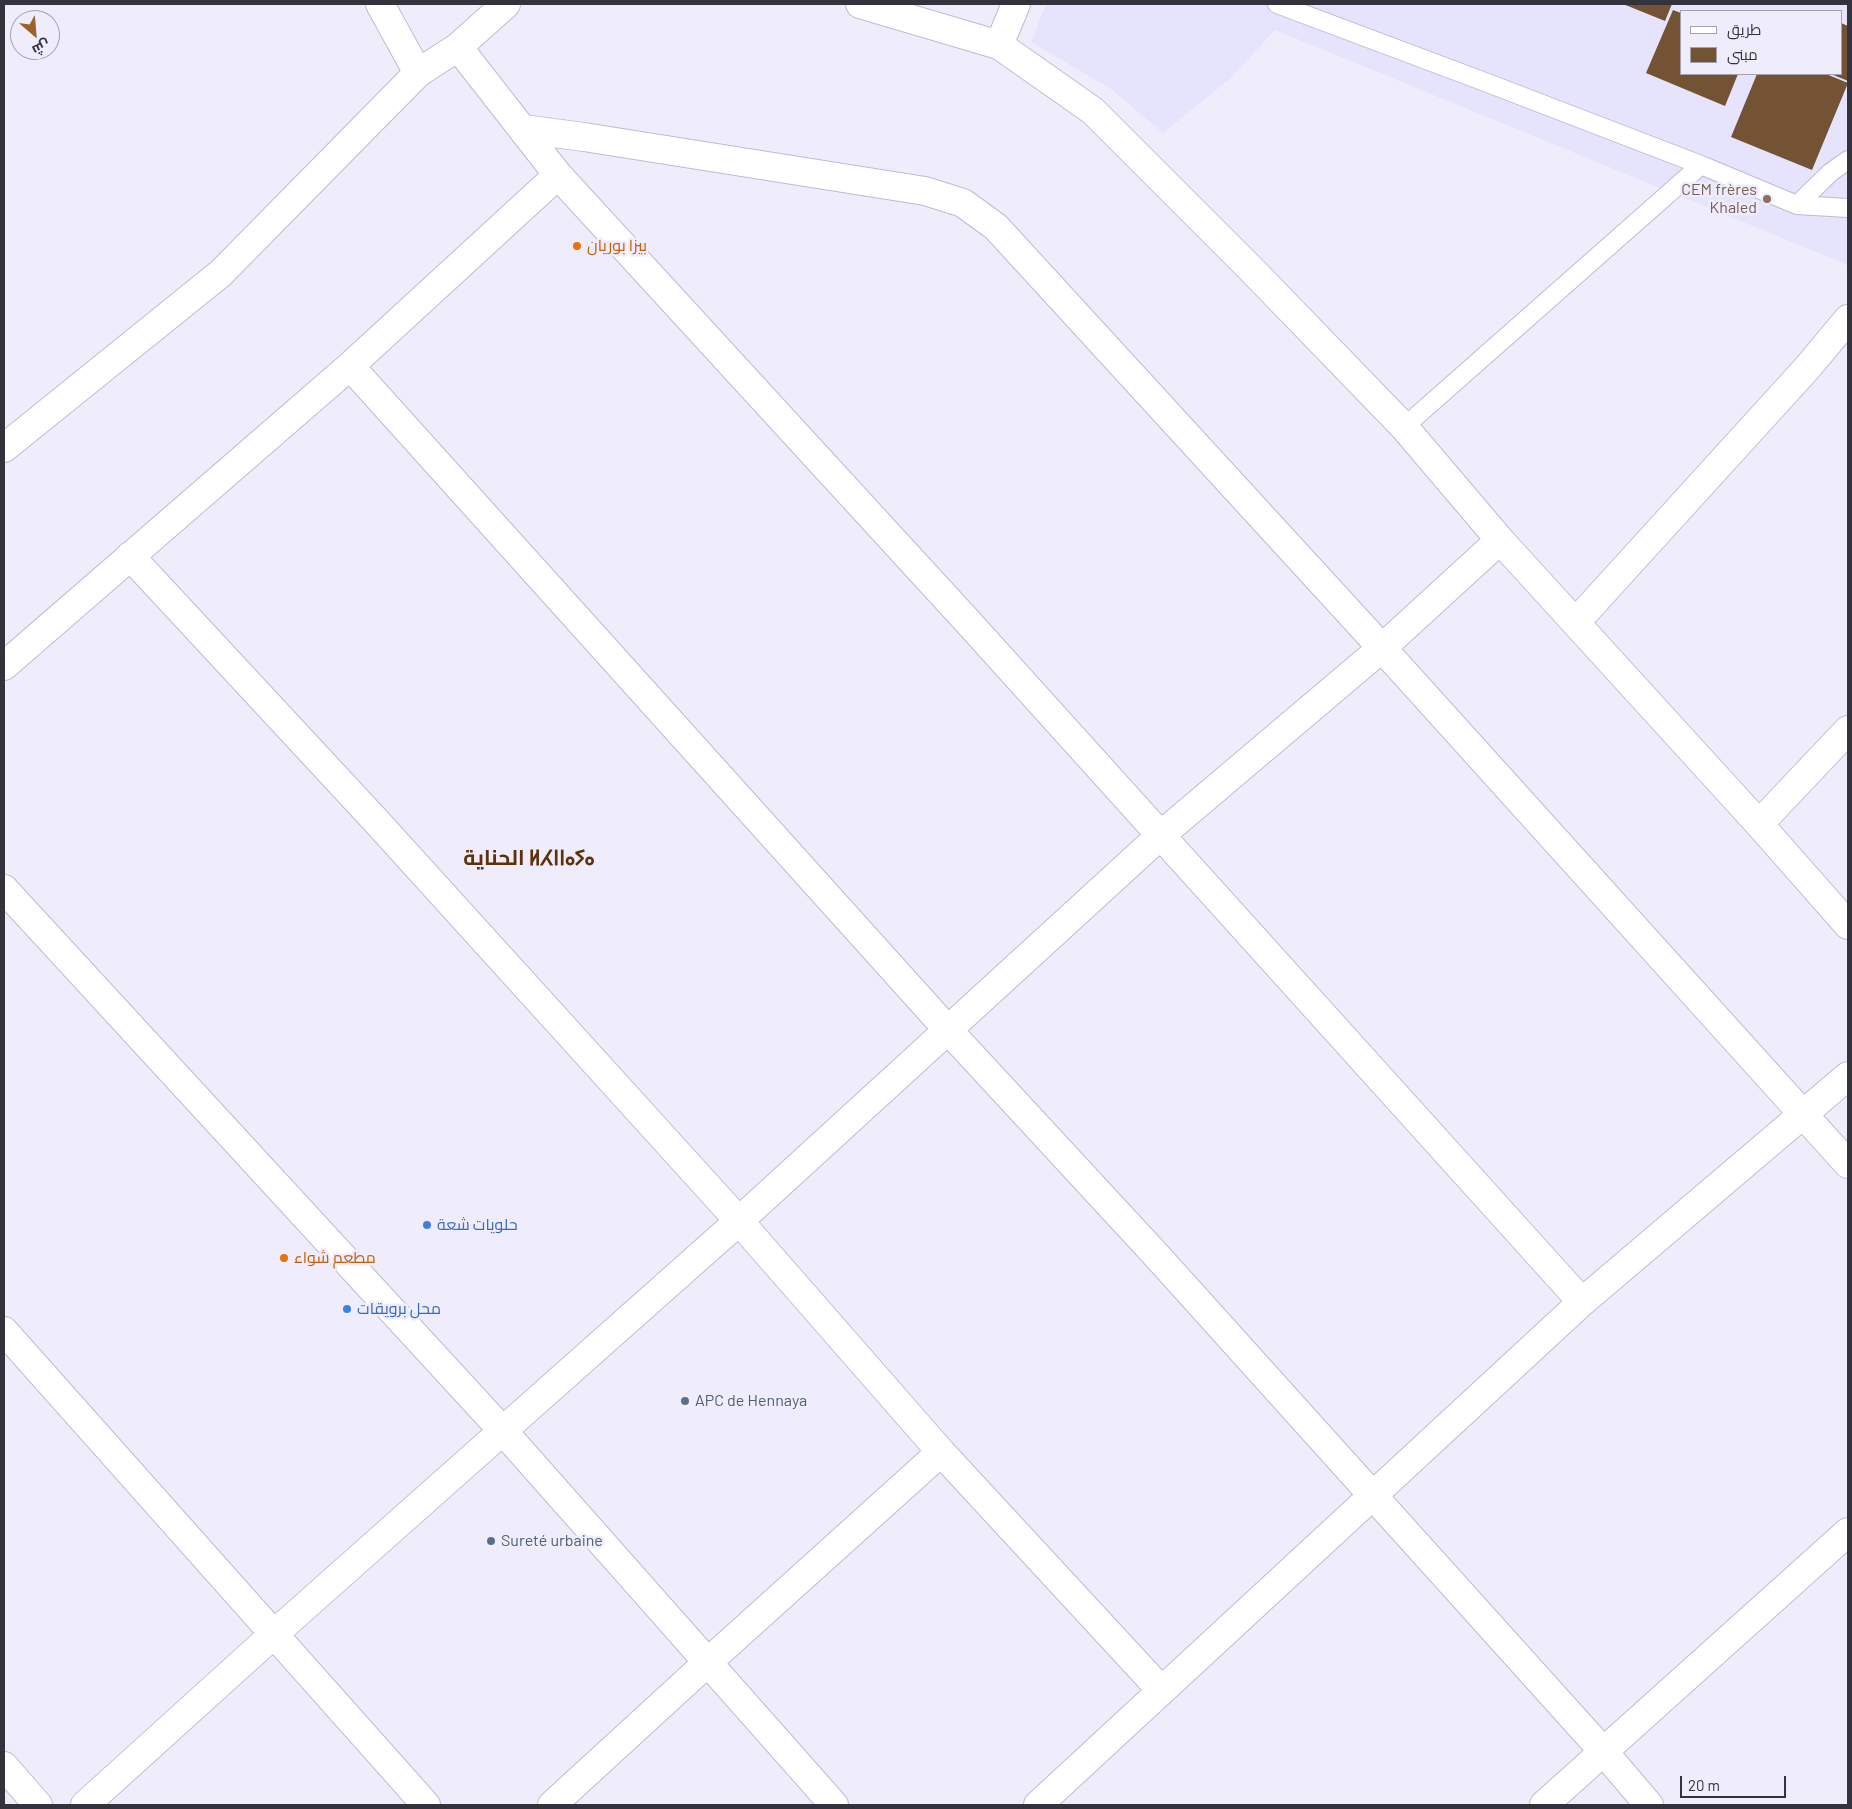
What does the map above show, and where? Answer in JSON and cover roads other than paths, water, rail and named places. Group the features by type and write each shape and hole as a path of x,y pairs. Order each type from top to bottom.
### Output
{"street":[{"path":"380,4 418,73"},
{"path":"4,448 221,273 418,73 458,47 506,4"},
{"path":"860,4 999,46 1093,111 1251,269 1404,427 1500,540 1759,824 1848,926"},
{"path":"999,46 1016,4"},
{"path":"458,47 558,175 1161,836 1582,1302"},
{"path":"522,129 584,136 925,191 964,202 996,227 1382,648 1848,1164"},
{"path":"4,666 350,366 558,175"},
{"path":"1576,622 1808,367 1848,319"},
{"path":"350,366 948,1030 1158,1256 1649,1805"},
{"path":"85,1805 274,1634 739,1221 1161,836 1382,648 1500,540"},
{"path":"130,556 377,822 739,1221 940,1452 1162,1690"},
{"path":"1759,824 1848,730"},
{"path":"4,889 503,1431 834,1805"},
{"path":"1038,1805 1582,1302 1848,1076"},
{"path":"4,1331 426,1805"},
{"path":"552,1805 940,1452"},
{"path":"1544,1805 1848,1532"},
{"path":"4,1766 38,1805"}],"lane":[{"path":"1277,4 1700,165 1797,205 1848,208"},
{"path":"1797,205 1831,172 1848,160"},
{"path":"1404,427 1700,165"}],"place":[{"name":"CEM frères Khaled","path":"1767,199"},
{"name":"بيزا بوريان","path":"577,246"},
{"name":"حلويات شعة","path":"427,1225"},
{"name":"مطعم شواء","path":"284,1258"},
{"name":"محل برويقات","path":"347,1309"},
{"name":"APC de Hennaya","path":"685,1401"},
{"name":"Sureté urbaine","path":"491,1541"}],"district":[{"name":"الحناية ⵍⵃⵏⵏⴰⵢⴰ","path":"529,858"}]}
